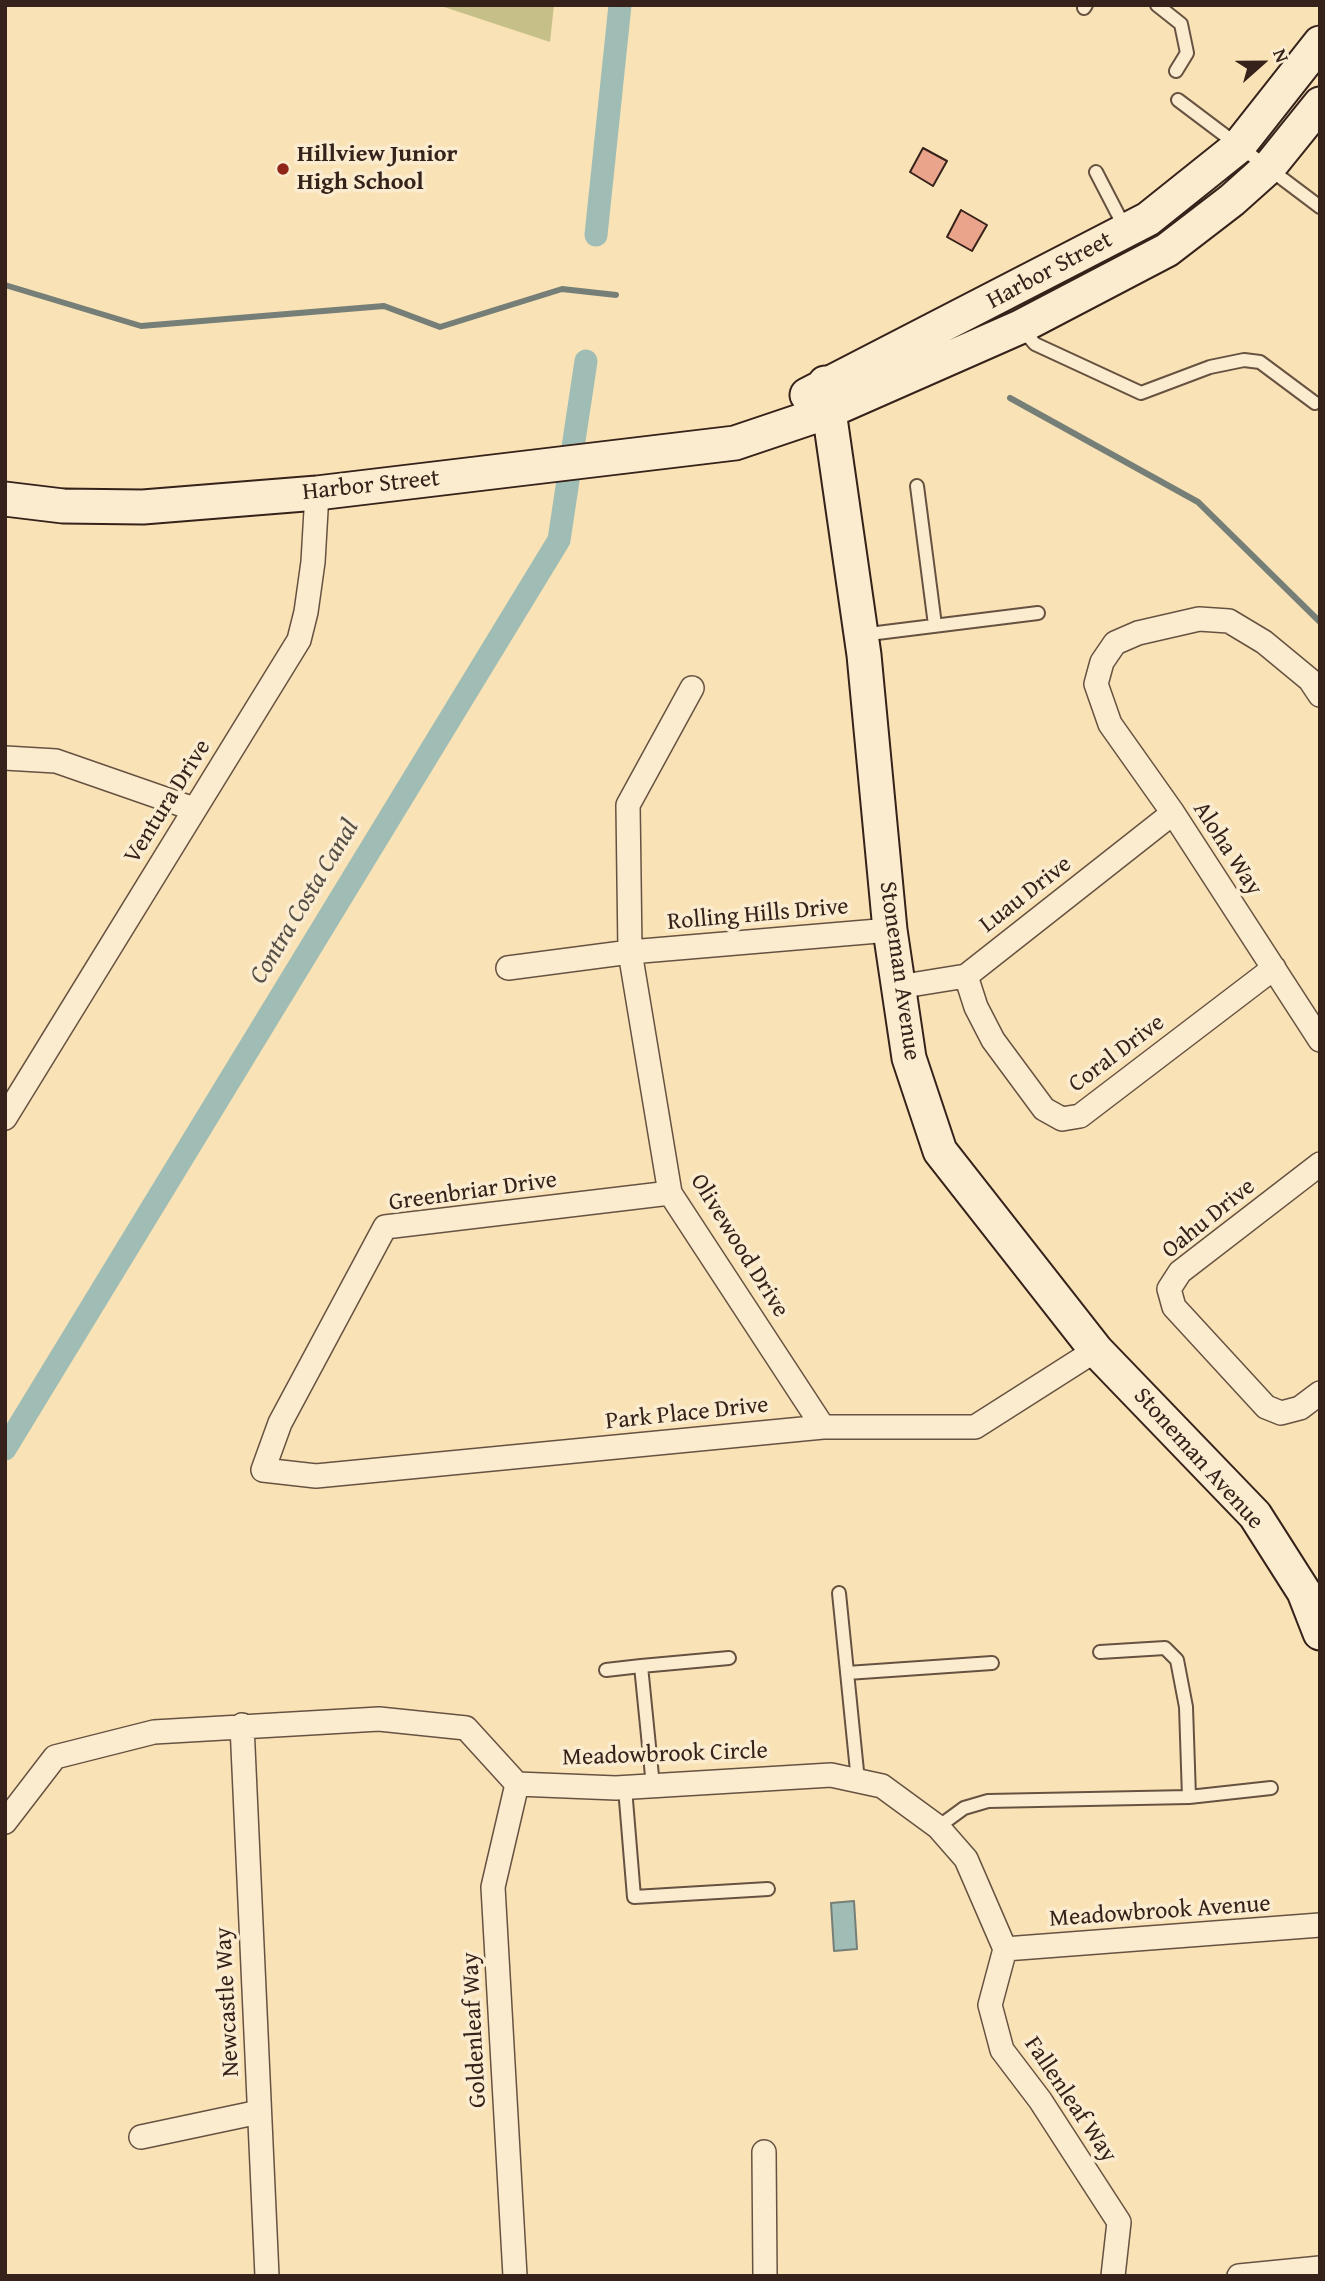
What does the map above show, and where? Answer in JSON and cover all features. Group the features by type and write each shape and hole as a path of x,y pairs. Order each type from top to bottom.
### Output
{"street":[{"name":"Harbor Street","path":"5,499 63,506 143,507 317,493 736,443 826,398 1014,290 1148,219 1238,148 1308,62 1320,43"},
{"name":"Harbor Street","path":"826,398 1020,327 1167,250 1232,200 1269,166 1320,104"},
{"name":"Stoneman Avenue","path":"826,398 861,635 898,987 909,1058 940,1150 1096,1350 1255,1515 1312,1589 1320,1633"},
{"name":"Ventura Drive","path":"5,1118 299,640 313,562 317,493"},
{"name":"Aloha Way","path":"1320,695 1310,680 1264,642 1229,621 1199,619 1138,633 1115,643 1102,662 1096,684 1110,724 1173,813 1320,1040"},
{"name":"Olivewood Drive","path":"692,688 628,805 630,952 670,1193 823,1427"},
{"path":"5,758 56,761 194,809"},
{"name":"Luau Drive","path":"898,987 966,976 1173,813"},
{"name":"Rolling Hills Drive","path":"508,968 630,952 891,930"},
{"name":"Coral Drive","path":"966,976 976,1007 993,1040 1044,1109 1062,1119 1080,1116 1274,968"},
{"name":"Oahu Drive","path":"1320,1164 1180,1272 1169,1289 1174,1307 1266,1407 1281,1413 1300,1408 1320,1393"},
{"name":"Greenbriar Drive","path":"262,1470 280,1423 385,1227 670,1193"},
{"name":"Park Place Drive","path":"262,1470 316,1476 823,1427 975,1427 1096,1350"},
{"path":"5,1822 55,1757 154,1732 242,1725 379,1720 466,1728 517,1784"},
{"name":"Newcastle Way","path":"242,1725 267,2276"},
{"name":"Meadowbrook Circle","path":"517,1784 625,1787 831,1775 882,1786 938,1827 966,1859 1005,1949"},
{"name":"Goldenleaf Way","path":"515,2276 493,1887 517,1784"},
{"name":"Meadowbrook Avenue","path":"1005,1949 1320,1925"},
{"name":"Fallenleaf Way","path":"1005,1949 990,2005 1002,2050 1040,2100 1119,2222 1113,2276"},
{"path":"141,2137 259,2112"},
{"path":"764,2152 765,2276"},
{"path":"1239,2276 1320,2268"}],"lane":[{"path":"1157,5 1181,24 1187,53 1176,71"},
{"path":"1178,100 1238,148 1269,166 1320,207"},
{"path":"1096,172 1126,231"},
{"path":"1020,327 1035,344 1141,393 1210,367 1244,360 1260,362 1315,403"},
{"path":"917,486 935,625"},
{"path":"861,635 1038,613"},
{"path":"839,1593 858,1781"},
{"path":"1100,1652 1165,1648 1177,1660 1186,1707 1189,1797"},
{"path":"606,1670 729,1658"},
{"path":"847,1673 992,1663"},
{"path":"642,1666 653,1786"},
{"path":"625,1787 634,1897 768,1889"},
{"path":"938,1827 964,1808 988,1801 1189,1797 1271,1788"}],"shaded area":[{"path":"438,5 554,5 550,42"}],"water":[{"path":"854,1901 857,1949 834,1951 831,1903"}],"building":[{"path":"923,148 947,161 933,186 910,172"},
{"path":"961,210 987,225 972,251 947,237"}],"waterway":[{"name":"Contra Costa Canal","path":"596,235 620,5"},
{"path":"5,285 141,326 384,306 440,327 562,289 616,295"},
{"name":"Contra Costa Canal","path":"5,1449 559,540 586,361"},
{"path":"1010,398 1198,502 1320,622"}],"place":[{"name":"Hillview Junior High School","path":"283,169"}]}
